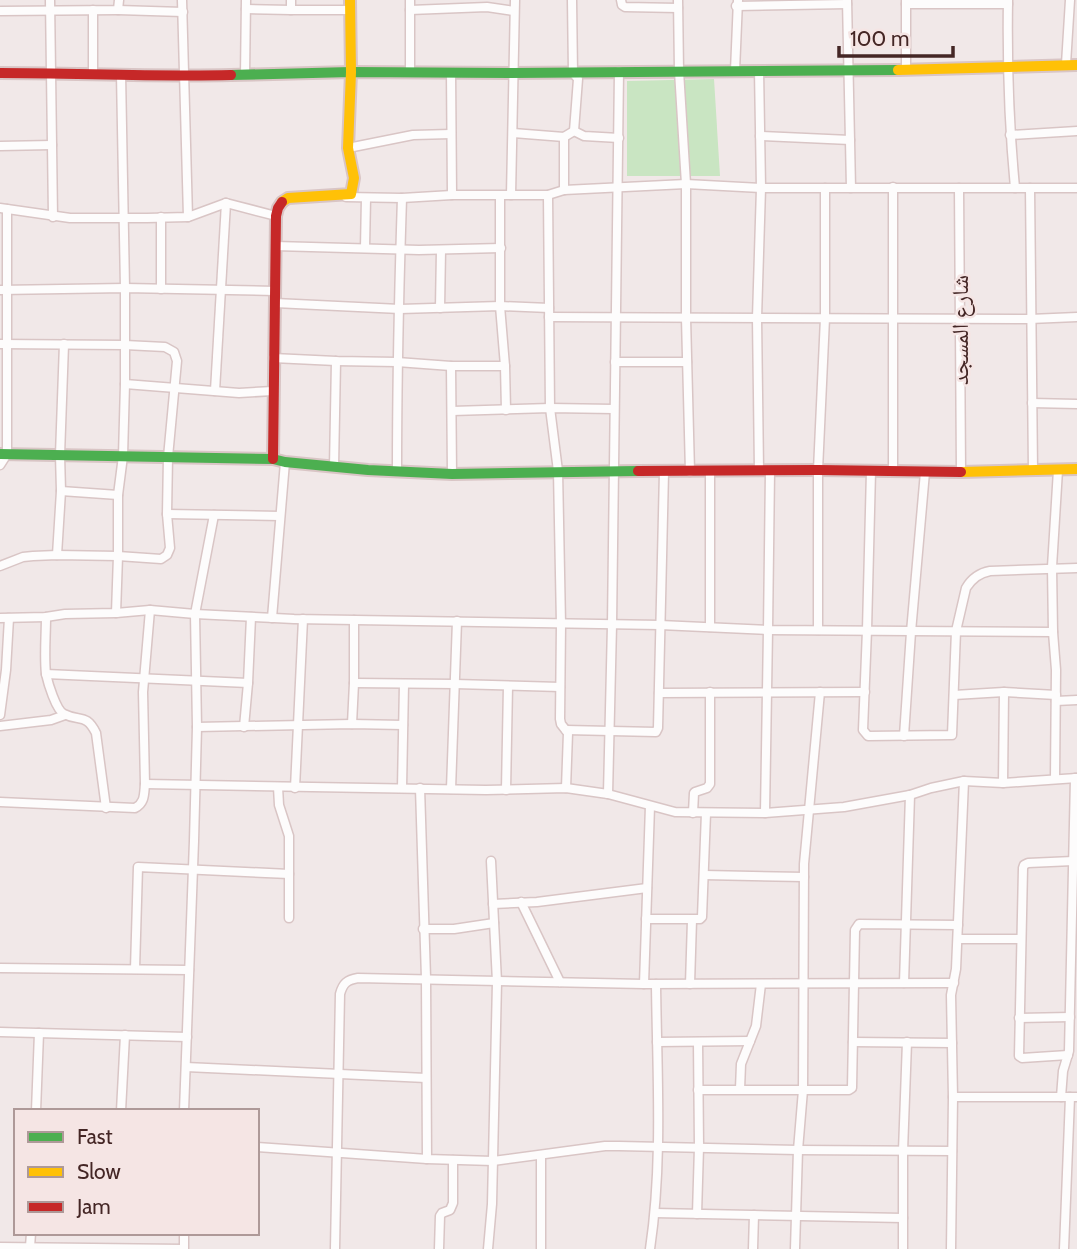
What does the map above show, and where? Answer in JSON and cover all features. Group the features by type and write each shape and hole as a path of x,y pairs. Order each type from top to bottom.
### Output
{"street":[{"path":"50,0 53,217"},
{"path":"118,0 118,10"},
{"path":"182,0 188,217"},
{"path":"291,0 291,10"},
{"path":"410,0 410,72"},
{"path":"511,195 514,0"},
{"path":"572,0 573,73 578,79 574,131"},
{"path":"621,0 625,7 678,4 686,184 690,472"},
{"path":"0,74 184,76 351,72 906,71 1072,64 1070,0"},
{"path":"735,71 737,3 847,2 851,188"},
{"path":"906,71 906,2 1008,2 1007,66 1015,188"},
{"path":"246,75 246,5 291,10 350,5 348,148 354,178 351,194 288,198 278,205 275,216 273,459"},
{"path":"410,10 454,5 514,11"},
{"path":"93,10 93,73"},
{"path":"0,11 183,12"},
{"path":"759,70 761,188 757,318 768,630 765,813"},
{"path":"608,794 615,472 619,71"},
{"path":"452,72 452,195"},
{"path":"116,613 118,495 123,456 125,384 121,74"},
{"path":"574,131 584,136 619,138"},
{"path":"513,133 564,136 574,131"},
{"path":"1010,135 1077,131"},
{"path":"348,148 412,135 451,134"},
{"path":"564,136 564,191"},
{"path":"760,136 850,140"},
{"path":"0,146 52,145"},
{"path":"336,196 402,198 548,195 564,191 686,184 761,188 1077,188"},
{"path":"893,187 893,471"},
{"path":"818,630 818,470 825,318 825,188"},
{"name":"شارع المسجد","path":"959,188 961,472"},
{"path":"1030,188 1032,471"},
{"path":"500,195 500,306 506,410"},
{"path":"548,195 550,408 558,471 560,723 568,733 566,788"},
{"path":"365,248 366,198"},
{"path":"397,472 402,198"},
{"path":"215,391 226,203"},
{"path":"0,465 4,454 6,426 3,208 69,218 188,217 226,203 275,216"},
{"path":"161,217 161,289"},
{"path":"275,246 441,250 501,248"},
{"path":"440,308 441,250"},
{"path":"3,289 125,288 222,291 400,309 500,306 615,318 1077,317"},
{"path":"0,566 23,557 57,555 161,559 167,555 170,548 167,514 168,457 177,360 174,352 165,347 4,344"},
{"path":"57,555 64,344"},
{"path":"274,358 505,366"},
{"path":"334,467 336,362"},
{"path":"615,362 687,362"},
{"path":"451,366 452,474"},
{"path":"125,384 239,393 274,391"},
{"path":"1032,403 1077,404"},
{"path":"452,411 614,409"},
{"path":"4,454 273,459 334,467 452,474 558,471 961,472 1077,469"},
{"path":"272,618 285,462"},
{"path":"1055,779 1056,698 1052,568 1058,470"},
{"path":"710,471 710,627"},
{"path":"871,471 864,733 868,736 952,735 956,631 966,588 977,576 990,571 1077,568"},
{"path":"566,730 656,732 658,728 664,472"},
{"path":"904,736 925,472"},
{"path":"61,491 118,495"},
{"path":"167,514 280,516"},
{"path":"184,1109 197,727 195,614 214,515"},
{"path":"0,715 6,670 3,655 4,618 150,610 303,619 660,625 768,630 1053,632"},
{"path":"0,803 106,808 135,808 141,805 145,784 143,692 150,610"},
{"path":"46,617 46,674 56,705 65,715"},
{"path":"244,727 251,617"},
{"path":"295,788 303,619"},
{"path":"352,724 354,620"},
{"path":"451,789 457,621"},
{"path":"46,674 248,683"},
{"path":"354,683 560,687"},
{"path":"402,788 404,684"},
{"path":"506,790 508,686"},
{"path":"692,813 694,793 710,784 710,692"},
{"path":"795,1249 803,1090 804,877 820,692"},
{"path":"659,693 865,692"},
{"path":"954,695 1004,692 1077,701"},
{"path":"1003,783 1004,692"},
{"path":"0,726 51,720 65,715 91,724 96,733 106,808"},
{"path":"197,727 403,725"},
{"path":"145,784 295,788 566,788 608,794 675,812 765,813 844,807 910,795 964,781 1003,783 1076,778 1069,1055 1062,1071 1069,1097 1065,1249"},
{"path":"951,1249 951,995 956,977 964,781"},
{"path":"278,787 279,805 289,830 289,918"},
{"path":"420,788 426,978 427,1159"},
{"path":"904,983 910,795"},
{"path":"644,984 650,806"},
{"path":"646,919 692,920 702,917 706,813"},
{"path":"488,1249 492,1205 496,982 491,861"},
{"path":"1069,1055 1019,1057 1019,1018 1024,865 1073,861"},
{"path":"135,969 138,867 289,874"},
{"path":"704,875 804,877"},
{"path":"493,904 548,901 647,888"},
{"path":"521,902 559,982"},
{"path":"690,984 692,920"},
{"path":"423,929 454,929 494,923"},
{"path":"698,1090 849,1090 852,1088 857,926 958,925"},
{"path":"958,939 1021,939"},
{"path":"0,968 190,970"},
{"path":"335,1249 340,994 348,979 426,978 644,984 954,983"},
{"path":"650,1249 655,1213 657,1146 656,984"},
{"path":"740,1089 741,1064 758,1019 761,984"},
{"path":"1019,1018 1070,1017"},
{"path":"0,1032 187,1037"},
{"path":"36,1109 38,1033"},
{"path":"121,1109 125,1035"},
{"path":"657,1042 750,1041"},
{"path":"697,1214 698,1042"},
{"path":"853,1042 952,1043"},
{"path":"903,1249 907,1042"},
{"path":"186,1067 426,1078"},
{"path":"953,1097 1069,1097"},
{"path":"259,1147 493,1161 605,1146 952,1151"},
{"path":"541,1156 541,1249"},
{"path":"439,1249 440,1216 450,1210 453,1202 453,1160"},
{"path":"655,1213 903,1218"},
{"path":"753,1249 754,1215"},
{"path":"30,1247 31,1235"},
{"path":"0,1247 184,1249 184,1235"}],"green space":[{"path":"714,79 720,176 627,176 627,81"}],"traffic: fast":[{"path":"231,75 351,72 898,70"},
{"path":"0,454 273,459 368,470 452,474 638,471"}],"traffic: slow":[{"path":"282,202 288,198 351,194 354,178 348,148 350,0"},
{"path":"898,70 1077,65"},
{"path":"961,472 1077,469"}],"traffic: jam":[{"path":"0,73 231,75"},
{"path":"273,459 276,216 282,202"},
{"path":"638,471 961,472"}]}
